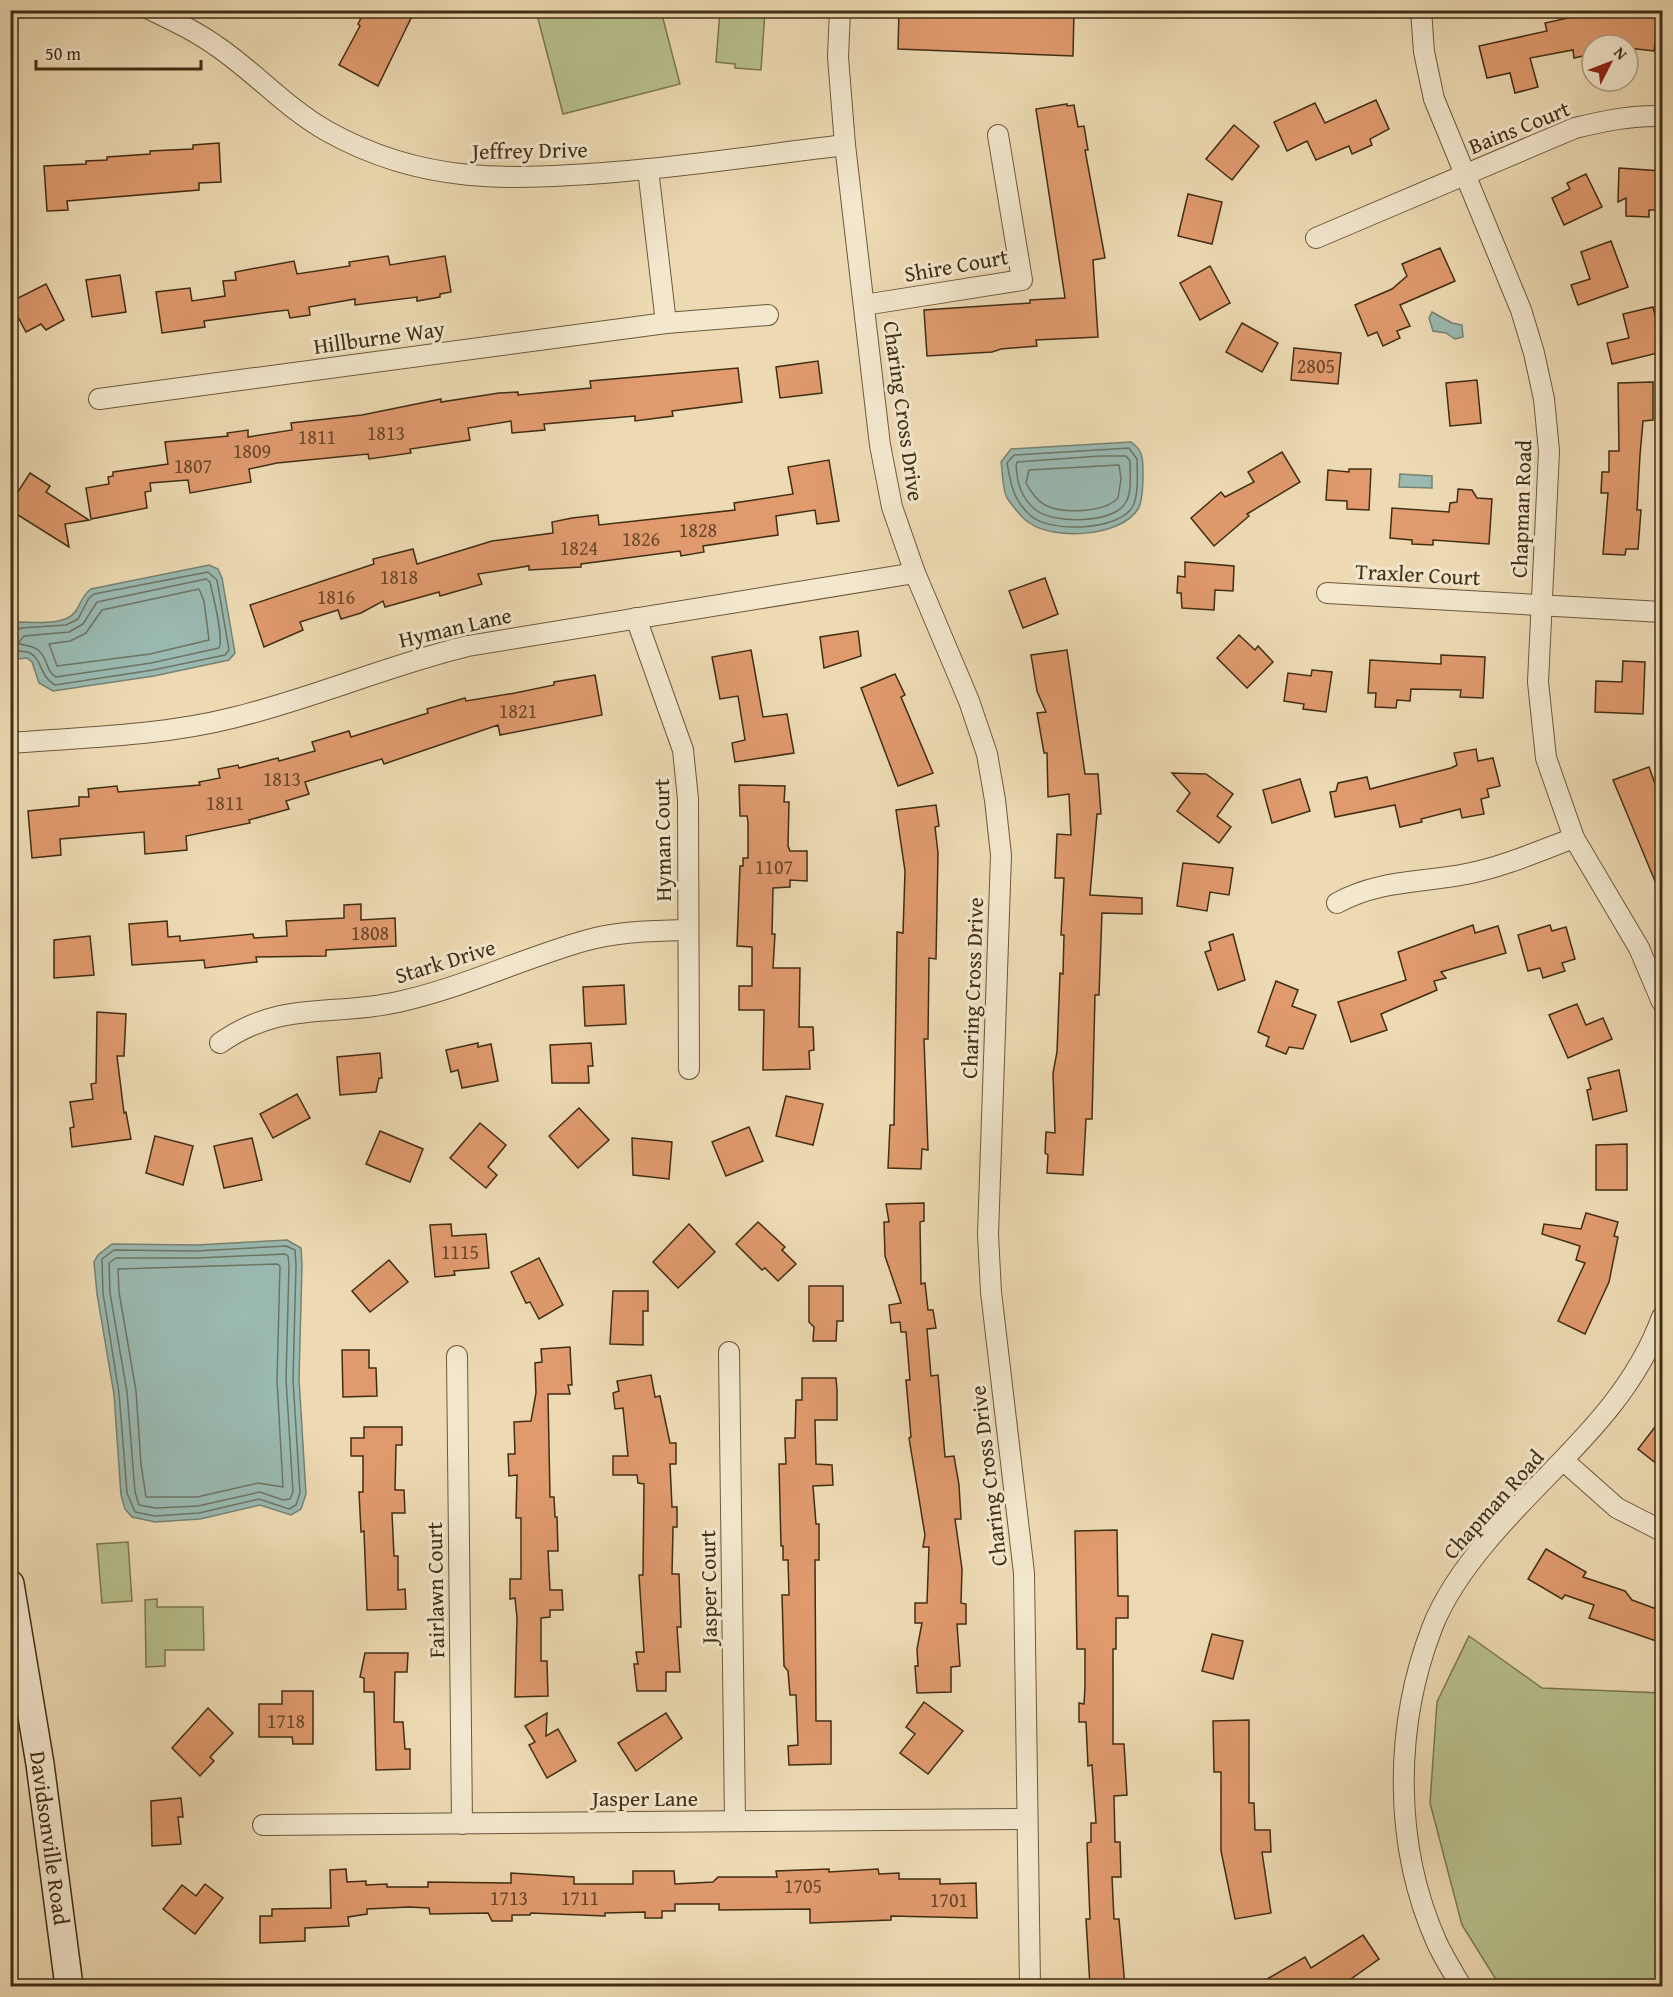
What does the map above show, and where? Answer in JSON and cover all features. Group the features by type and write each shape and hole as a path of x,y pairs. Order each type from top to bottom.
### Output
{"main road":[{"name":"Davidsonville Road","path":"10,1584 44,1788 69,1986"}],"street":[{"name":"Jeffrey Drive","path":"151,10 216,45 326,131 371,152 411,165 495,179 648,169 845,145"},
{"name":"Charing Cross Drive","path":"840,10 838,57 845,145 884,465 892,507 915,573 969,701 987,754 1001,855 988,1235 991,1292 1024,1573 1030,1986"},
{"name":"Chapman Road","path":"1421,10 1424,52 1434,99 1521,310 1534,353 1544,399 1549,451 1538,682 1546,758 1574,838 1639,948 1662,1002"},
{"name":"Bains Court","path":"1316,238 1575,129 1608,120 1642,115 1662,116"},
{"name":"Shire Court","path":"864,305 1022,280 999,135"},
{"path":"648,169 666,323"},
{"name":"Hillburne Way","path":"99,399 666,323 768,315"},
{"name":"Hyman Lane","path":"10,744 185,729 234,718 414,659 506,639 915,573"},
{"name":"Traxler Court","path":"1327,593 1662,612"},
{"name":"Hyman Court","path":"636,618 683,750 688,799 689,1070"},
{"path":"1337,903 1358,892 1382,885 1466,874 1486,869 1574,838"},
{"name":"Stark Drive","path":"220,1043 260,1020 287,1013 406,1000 584,941 617,933 687,930"},
{"name":"Chapman Road","path":"1461,1986 1437,1942 1418,1888 1408,1835 1403,1790 1406,1736 1413,1686 1432,1626 1458,1580 1488,1540 1611,1408 1638,1371 1662,1317"},
{"name":"Jasper Court","path":"729,1352 735,1821"},
{"name":"Fairlawn Court","path":"456,1356 462,1824"},
{"path":"1564,1461 1617,1508 1662,1531"},
{"name":"Jasper Lane","path":"263,1825 1027,1819"}],"green space":[{"path":"536,11 661,11 680,84 563,114"},
{"path":"720,11 765,11 761,70 735,68 735,64 716,62"},
{"path":"128,1542 132,1601 102,1603 97,1544"},
{"path":"157,1599 157,1607 203,1607 204,1650 165,1650 165,1666 146,1667 145,1600"},
{"path":"1469,1636 1542,1688 1662,1693 1662,1986 1500,1986 1462,1925 1430,1803 1437,1702"}],"water":[{"path":"1432,312 1452,323 1462,325 1463,337 1455,339 1446,333 1433,331 1429,318"},
{"path":"1131,442 1138,448 1142,459 1142,497 1138,509 1117,526 1086,533 1069,534 1039,528 1020,514 1005,494 1001,462 1011,449"},
{"path":"1400,474 1432,476 1432,488 1399,487"},
{"path":"209,565 218,569 222,578 235,653 229,660 154,676 53,691 39,683 32,662 27,658 18,659 11,654 11,630 19,622 48,622 64,619 75,612 91,589"},
{"path":"287,1240 301,1248 302,1265 299,1379 306,1494 301,1509 291,1515 260,1505 200,1519 155,1522 132,1517 125,1509 121,1495 114,1394 97,1294 94,1262 98,1255 112,1244 196,1245"}],"building":[{"path":"365,10 415,10 378,86 339,65 360,26 358,24"},
{"path":"899,10 1074,10 1073,56 898,49"},
{"path":"1604,10 1626,13 1626,10 1659,10 1654,51 1640,49 1640,33 1580,33 1580,57 1574,58 1573,50 1530,58 1538,87 1515,93 1510,73 1487,78 1479,46 1547,31 1545,23"},
{"path":"1376,100 1389,129 1370,139 1372,145 1352,154 1349,146 1316,160 1307,141 1287,151 1274,122 1315,103 1325,123"},
{"path":"1067,104 1067,106 1074,105 1078,127 1084,126 1088,150 1085,150 1105,258 1093,260 1098,337 1036,340 1037,346 992,352 927,356 924,310 1030,303 1030,300 1065,298 1036,109"},
{"path":"1234,125 1259,146 1232,180 1206,159"},
{"path":"219,143 221,182 199,183 199,190 67,201 68,210 47,211 44,166 86,164 86,161 107,160 107,157 150,154 150,151 193,149 193,145"},
{"path":"1619,168 1662,171 1662,210 1649,210 1649,217 1626,216 1626,198 1618,202"},
{"path":"1586,174 1602,207 1564,225 1552,198 1570,189 1567,183"},
{"path":"1188,194 1222,202 1212,244 1178,236"},
{"path":"1611,241 1628,287 1578,305 1571,285 1590,279 1581,252"},
{"path":"1440,248 1455,281 1400,305 1410,326 1397,331 1400,338 1383,346 1377,332 1368,336 1355,305 1392,289 1407,276 1402,264"},
{"path":"388,256 390,265 445,256 451,292 440,294 440,297 417,301 417,297 355,305 355,299 309,307 310,315 290,318 288,310 270,312 204,321 205,327 162,333 156,292 190,288 192,301 225,296 223,281 236,280 235,272 294,261 297,274 350,266 349,262"},
{"path":"1210,266 1230,303 1200,320 1180,283"},
{"path":"120,275 126,312 92,317 86,280"},
{"path":"46,284 64,320 46,330 41,324 26,332 10,302"},
{"path":"1653,307 1656,319 1662,317 1662,352 1612,364 1607,343 1629,338 1623,314"},
{"path":"1242,323 1278,343 1262,372 1226,352"},
{"path":"1294,348 1341,353 1338,384 1291,380"},
{"path":"818,361 822,393 780,398 776,367"},
{"path":"738,368 742,402 672,411 673,416 635,421 635,416 544,424 545,430 512,433 511,421 468,428 470,440 410,449 411,453 369,459 368,454 277,463 249,469 251,482 190,493 188,480 150,483 151,491 145,492 147,508 91,519 86,488 109,484 108,477 113,476 113,472 168,464 165,442 228,436 227,433 248,430 248,437 292,430 291,423 362,415 441,399 441,402 499,393 518,392 518,395 591,388 590,381"},
{"path":"1477,380 1481,423 1450,426 1446,383"},
{"path":"1653,382 1653,420 1643,421 1637,510 1641,510 1638,549 1626,549 1625,555 1603,554 1608,493 1601,493 1602,472 1609,472 1609,451 1619,451 1618,383"},
{"path":"1282,452 1300,482 1247,514 1249,516 1214,546 1191,518 1221,492 1225,497 1254,482 1248,472"},
{"path":"829,460 839,521 817,524 815,510 776,516 778,535 703,546 704,552 681,556 680,551 581,564 581,567 529,570 529,566 478,574 482,584 440,596 439,592 385,607 383,601 361,613 341,619 338,610 300,622 303,630 264,647 250,605 374,564 373,559 413,549 417,564 492,541 553,533 552,522 572,518 598,515 599,525 735,510 734,503 793,494 788,467"},
{"path":"1349,469 1371,469 1369,510 1347,509 1347,501 1326,500 1328,470 1349,472"},
{"path":"30,473 50,486 46,492 89,520 65,524 69,547 10,510 10,504"},
{"path":"1458,489 1472,490 1477,498 1492,499 1489,544 1433,540 1433,545 1412,544 1412,540 1390,538 1392,508 1449,512 1450,503 1457,502"},
{"path":"1185,562 1234,566 1233,591 1215,590 1214,610 1182,608 1181,593 1177,593 1178,576 1185,577"},
{"path":"1045,578 1058,614 1023,628 1009,591"},
{"path":"858,631 861,656 824,668 820,637"},
{"path":"1239,635 1255,650 1258,646 1273,662 1247,688 1217,658"},
{"path":"751,650 763,717 787,714 794,753 735,762 732,743 745,740 738,696 720,699 712,657"},
{"path":"1067,650 1085,774 1098,774 1101,814 1097,814 1090,895 1142,898 1142,914 1102,913 1099,995 1095,995 1092,1119 1086,1119 1083,1175 1047,1173 1048,1155 1045,1153 1046,1132 1055,1133 1053,1073 1057,1052 1060,973 1063,974 1064,935 1061,935 1064,878 1055,878 1057,834 1071,835 1069,794 1048,797 1047,753 1044,753 1037,713 1046,712 1037,691 1031,655"},
{"path":"1441,655 1485,657 1483,698 1460,697 1461,690 1411,689 1410,701 1397,700 1396,708 1375,707 1376,693 1368,693 1370,660 1441,664"},
{"path":"1623,661 1645,662 1643,714 1595,712 1596,681 1622,682"},
{"path":"1312,670 1332,672 1326,712 1303,709 1304,704 1284,701 1288,673 1311,676"},
{"path":"895,674 905,695 901,697 933,773 898,786 861,688"},
{"path":"595,675 602,715 500,735 498,725 384,764 382,759 305,782 309,794 286,801 289,809 249,820 250,823 186,836 187,850 145,854 144,832 60,839 61,855 32,858 28,811 79,806 79,797 89,797 88,789 117,786 118,792 200,785 199,782 220,778 218,769 238,765 239,768 278,758 279,761 315,751 312,742 349,731 351,737 428,713 427,709 465,698 466,701 515,693 554,685 554,682"},
{"path":"1476,749 1478,761 1493,758 1500,786 1487,789 1489,797 1481,799 1484,814 1462,818 1460,809 1400,827 1395,805 1335,817 1330,792 1336,791 1338,783 1367,777 1370,789 1451,768 1457,765 1454,753"},
{"path":"1649,767 1662,803 1662,898 1613,780"},
{"path":"1172,773 1206,774 1233,794 1217,816 1231,827 1219,843 1177,811 1190,793"},
{"path":"1300,779 1310,811 1272,823 1263,790"},
{"path":"739,785 785,786 784,802 789,802 788,846 790,851 807,851 807,881 790,880 790,887 773,888 772,934 775,934 773,968 800,968 799,1027 813,1027 814,1050 809,1051 810,1069 763,1070 764,1010 739,1010 739,986 752,986 752,947 737,946 740,866 743,866 743,858 748,858 748,822 747,816 740,816"},
{"path":"936,805 939,826 935,827 938,853 936,959 929,958 928,1039 924,1039 928,1150 922,1149 921,1169 888,1168 890,1125 894,1125 897,932 903,933 905,871 896,810"},
{"path":"1183,863 1233,868 1229,895 1210,892 1207,911 1177,906"},
{"path":"361,904 361,920 395,918 396,946 326,950 326,956 256,957 257,962 205,968 204,960 132,965 129,924 167,921 168,937 180,936 180,941 253,934 254,938 287,936 286,921 344,918 344,905"},
{"path":"1473,925 1475,933 1498,926 1506,953 1441,972 1446,978 1434,981 1437,990 1381,1014 1387,1030 1351,1042 1338,1002 1406,980 1398,952"},
{"path":"1550,925 1552,931 1566,927 1575,959 1562,963 1565,971 1543,978 1540,968 1528,971 1518,935"},
{"path":"1233,934 1245,980 1218,990 1205,952 1211,950 1209,942"},
{"path":"90,936 94,975 54,978 54,940"},
{"path":"1276,981 1298,990 1292,1006 1316,1015 1303,1049 1289,1047 1286,1054 1266,1046 1269,1037 1258,1032"},
{"path":"624,985 626,1024 585,1026 583,987"},
{"path":"1577,1004 1586,1025 1603,1018 1612,1039 1568,1058 1549,1015"},
{"path":"97,1012 126,1014 124,1056 117,1056 124,1113 126,1112 131,1139 72,1147 70,1128 74,1127 70,1102 93,1099 91,1084 96,1083"},
{"path":"478,1043 478,1047 491,1044 498,1081 462,1088 458,1070 451,1072 446,1050"},
{"path":"591,1043 593,1066 588,1066 589,1083 552,1083 550,1045"},
{"path":"380,1053 382,1078 379,1078 376,1092 340,1095 337,1057"},
{"path":"1619,1070 1627,1111 1593,1120 1587,1090 1591,1089 1588,1078"},
{"path":"297,1094 310,1118 273,1138 260,1114"},
{"path":"786,1096 823,1104 813,1145 776,1136"},
{"path":"579,1108 609,1140 578,1168 549,1136"},
{"path":"480,1123 506,1145 488,1167 497,1175 486,1188 450,1158"},
{"path":"749,1127 763,1161 726,1176 712,1142"},
{"path":"380,1131 423,1149 410,1182 366,1164"},
{"path":"155,1136 193,1146 183,1185 146,1173"},
{"path":"252,1138 262,1180 224,1188 214,1146"},
{"path":"632,1138 672,1142 669,1179 633,1175"},
{"path":"1627,1144 1627,1190 1596,1190 1596,1145"},
{"path":"924,1203 924,1221 920,1222 921,1284 925,1283 928,1310 933,1310 936,1328 927,1329 931,1376 938,1375 945,1457 954,1456 959,1485 961,1519 955,1519 962,1569 961,1603 966,1604 966,1624 957,1624 960,1666 951,1667 951,1692 917,1693 915,1666 918,1666 917,1649 922,1623 915,1623 915,1603 927,1603 929,1547 923,1547 925,1535 909,1438 911,1437 906,1380 910,1380 906,1332 901,1332 900,1322 891,1323 889,1305 901,1303 885,1256 884,1222 889,1222 886,1204"},
{"path":"1586,1213 1618,1222 1614,1236 1618,1237 1609,1282 1585,1334 1558,1321 1585,1263 1576,1260 1580,1246 1542,1234 1544,1224 1581,1229"},
{"path":"758,1222 785,1247 782,1250 796,1264 778,1281 765,1268 762,1270 736,1244"},
{"path":"451,1224 452,1236 486,1234 489,1268 454,1271 455,1275 435,1277 430,1225"},
{"path":"689,1224 715,1252 678,1288 653,1262"},
{"path":"539,1258 563,1305 539,1319 530,1302 526,1303 511,1272"},
{"path":"389,1260 408,1282 370,1312 352,1291"},
{"path":"809,1286 843,1286 843,1321 837,1321 836,1341 813,1341 814,1327 809,1322"},
{"path":"613,1291 648,1291 648,1311 643,1311 643,1345 610,1344"},
{"path":"570,1347 572,1385 568,1385 570,1394 548,1394 550,1497 554,1497 555,1517 557,1517 558,1551 548,1551 550,1590 562,1590 563,1610 550,1610 550,1617 541,1618 541,1661 547,1661 548,1696 515,1697 517,1618 515,1598 510,1599 510,1579 521,1579 521,1518 516,1518 517,1475 509,1476 508,1454 515,1454 514,1422 531,1421 536,1393 535,1363 542,1362 541,1349"},
{"path":"342,1350 369,1350 369,1368 376,1368 377,1396 343,1397"},
{"path":"651,1375 655,1397 660,1396 670,1443 676,1443 676,1464 670,1464 672,1507 677,1507 677,1527 673,1527 672,1574 679,1574 681,1627 677,1627 680,1672 666,1672 666,1691 637,1691 634,1664 638,1664 636,1652 644,1652 639,1575 643,1575 644,1484 638,1483 637,1475 613,1475 613,1456 628,1456 623,1408 615,1409 613,1393 619,1391 617,1381"},
{"path":"802,1378 836,1378 837,1390 837,1420 815,1420 816,1464 832,1465 833,1485 813,1486 816,1524 819,1524 819,1560 815,1560 816,1721 831,1721 831,1764 789,1765 788,1746 798,1745 796,1695 790,1695 788,1671 784,1666 782,1595 789,1595 788,1560 783,1560 783,1546 781,1546 779,1464 786,1464 785,1438 795,1438 796,1400 802,1400"},
{"path":"1662,1418 1662,1468 1638,1449"},
{"path":"364,1427 402,1427 402,1445 396,1445 395,1490 404,1490 405,1513 392,1513 394,1556 398,1556 398,1590 405,1589 406,1609 367,1610 364,1531 361,1532 359,1492 363,1492 363,1456 351,1456 351,1438 364,1438"},
{"path":"1117,1530 1118,1596 1128,1596 1128,1618 1116,1618 1116,1649 1113,1649 1113,1744 1124,1744 1127,1795 1114,1796 1115,1842 1120,1842 1121,1877 1112,1877 1114,1919 1119,1919 1125,1986 1090,1986 1086,1919 1090,1919 1087,1843 1091,1842 1091,1823 1096,1823 1092,1765 1088,1766 1086,1722 1079,1722 1079,1703 1084,1704 1085,1649 1077,1649 1075,1531"},
{"path":"1546,1549 1586,1572 1583,1577 1625,1591 1632,1600 1662,1611 1662,1643 1589,1618 1594,1605 1565,1595 1562,1599 1528,1579"},
{"path":"1212,1634 1243,1641 1233,1679 1202,1671"},
{"path":"365,1653 408,1653 407,1672 395,1672 394,1722 403,1722 405,1749 410,1749 410,1769 376,1770 374,1692 364,1692 364,1678 360,1677"},
{"path":"282,1691 313,1691 313,1744 293,1744 292,1737 259,1737 259,1704 282,1704"},
{"path":"924,1702 963,1731 928,1774 900,1753 915,1734 906,1727"},
{"path":"208,1708 233,1733 210,1757 214,1761 200,1776 172,1748"},
{"path":"547,1713 546,1736 558,1729 576,1761 547,1778 529,1745 535,1742 525,1726"},
{"path":"666,1713 682,1738 636,1771 618,1743"},
{"path":"1249,1720 1249,1803 1254,1803 1255,1830 1270,1830 1271,1852 1262,1852 1271,1913 1235,1919 1221,1851 1221,1772 1214,1772 1213,1721"},
{"path":"181,1798 183,1817 178,1817 181,1844 152,1846 151,1801"},
{"path":"346,1869 347,1882 366,1881 366,1885 387,1884 387,1887 428,1887 428,1882 511,1883 511,1873 574,1877 574,1884 633,1884 633,1871 674,1871 675,1884 713,1882 718,1877 777,1877 776,1871 829,1869 829,1872 878,1869 879,1874 899,1873 899,1879 940,1879 940,1884 976,1883 977,1918 891,1916 891,1920 810,1923 810,1909 719,1910 719,1904 675,1904 675,1911 662,1911 662,1918 645,1918 645,1912 605,1913 605,1916 531,1913 530,1915 512,1915 512,1921 492,1921 488,1913 430,1914 429,1908 409,1907 367,1909 367,1914 348,1917 349,1926 305,1928 305,1941 260,1943 260,1916 272,1916 272,1909 331,1908 330,1870"},
{"path":"205,1884 223,1898 195,1934 163,1909 182,1885 196,1896"},
{"path":"1363,1935 1379,1959 1341,1986 1255,1986 1305,1957 1311,1968"}]}
